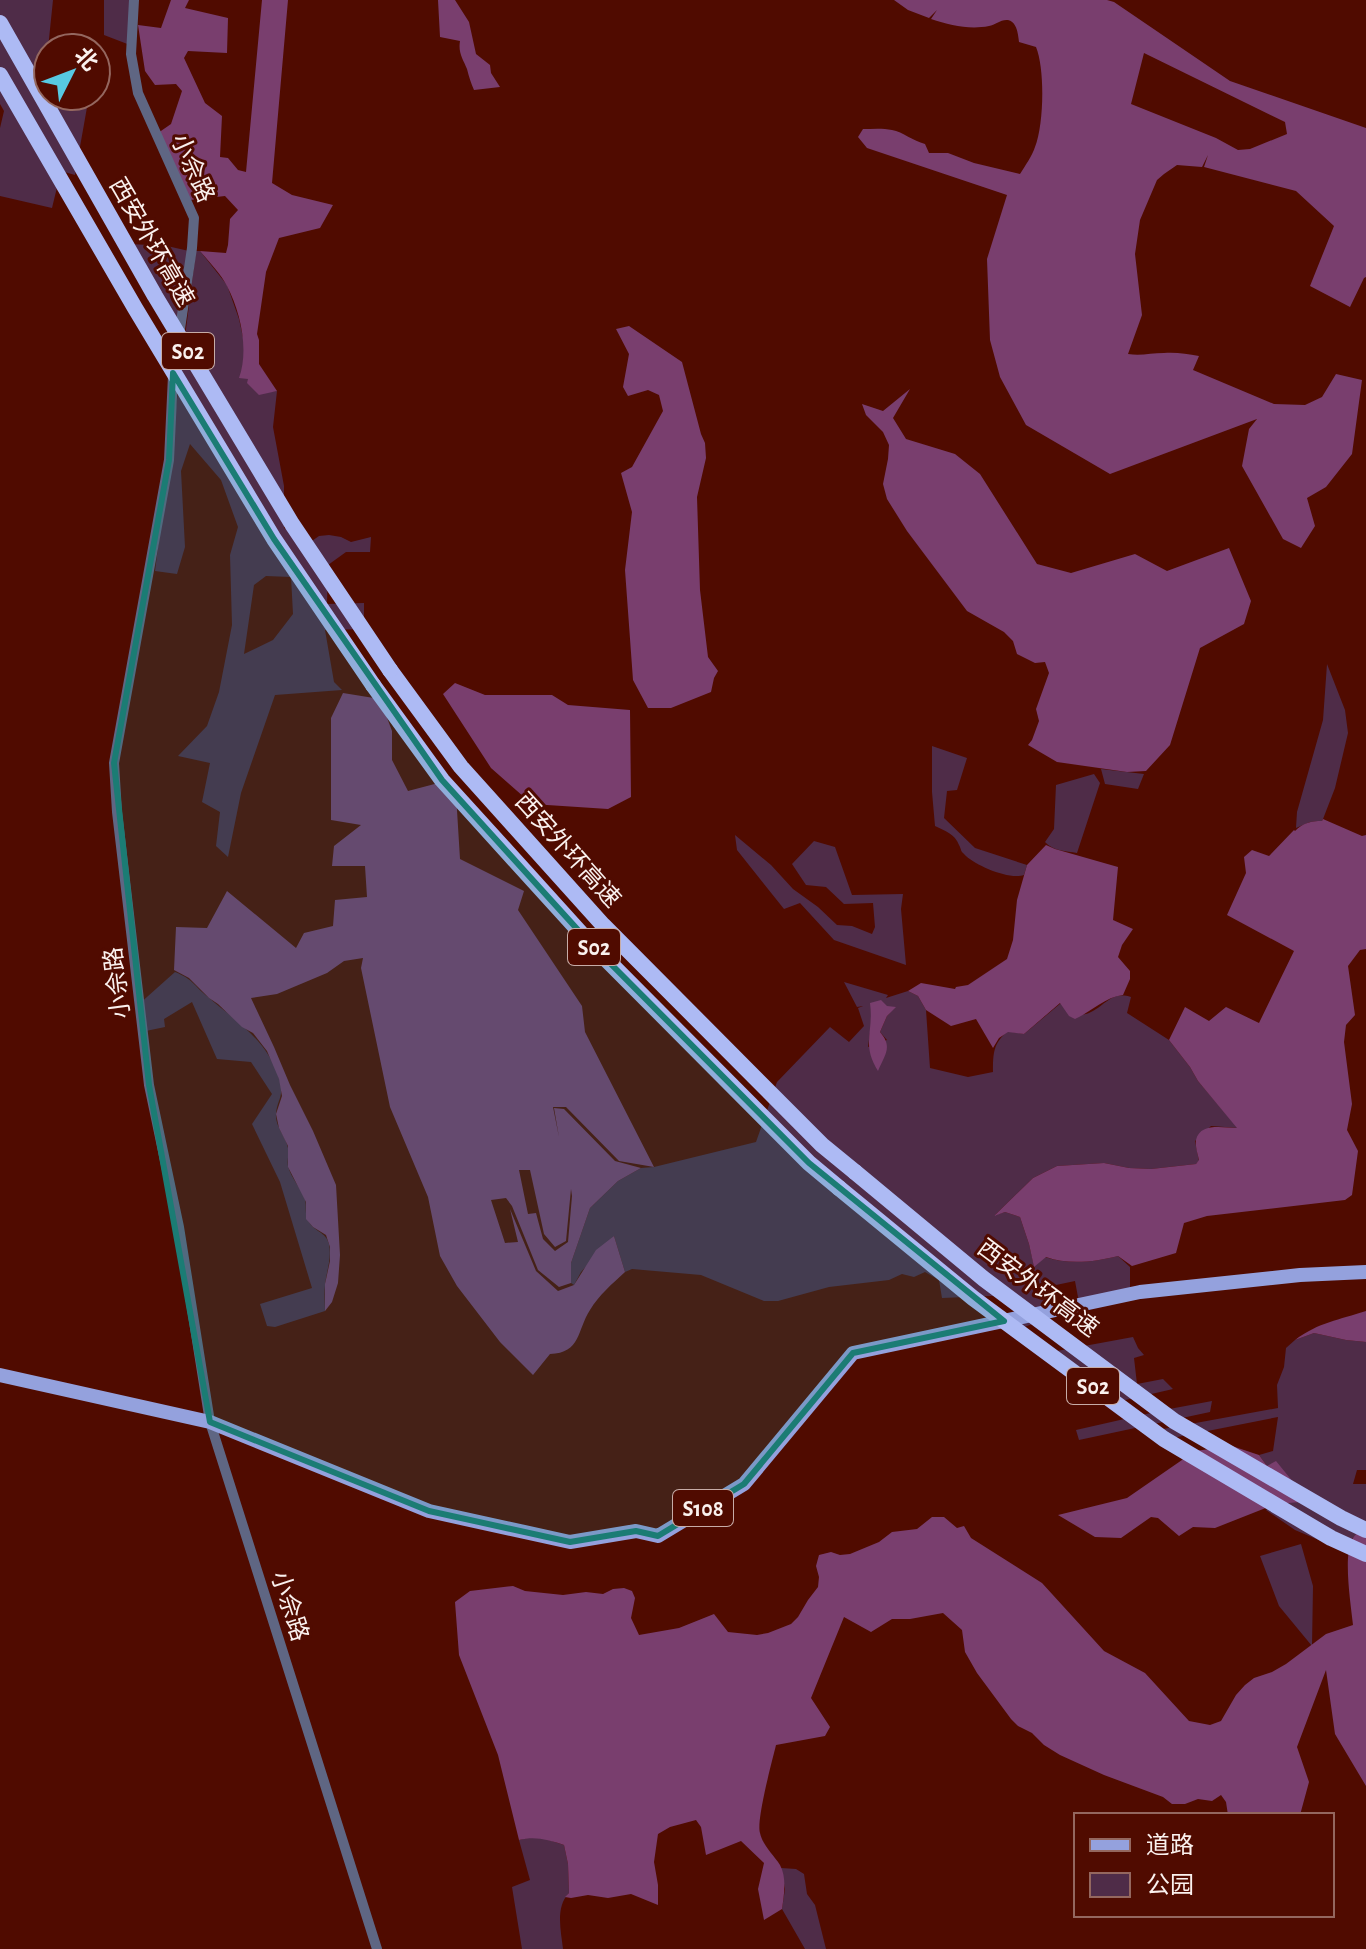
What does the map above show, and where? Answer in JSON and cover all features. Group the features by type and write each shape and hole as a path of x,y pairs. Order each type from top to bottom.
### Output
{"highway":[{"name":"西安外环高速","path":"0,23 155,296 284,511 390,670 461,767 603,925 822,1145 984,1279 1174,1421 1366,1530"},
{"name":"西安外环高速","path":"0,75 274,539 373,685 442,780 588,941 797,1152 973,1298 1164,1439 1331,1538 1366,1554"}],"main road":[{"name":"S108","path":"0,1375 210,1422 429,1511 570,1542 636,1531 658,1536 744,1484 853,1353 1140,1292 1300,1275 1366,1272"}],"street":[{"name":"小佘路","path":"134,0 131,54 138,93 194,218 173,376 169,460 114,763 149,1085 179,1227 210,1422 377,1949"}],"highlighted area":[{"path":"173,373 274,539 442,780 588,941 809,1163 1004,1321 853,1353 744,1484 658,1536 636,1531 570,1542 429,1511 210,1422 149,1085 114,763 169,460"}],"green space":[{"path":"0,0 53,0 50,32 32,32 32,112 86,112 75,175 61,171 52,208 0,196 0,128 4,111 0,104"},
{"path":"104,0 136,0 130,45 112,38 112,32 104,32"},
{"path":"130,244 189,251 177,320"},
{"path":"196,251 200,251 227,285 239,319 248,379 268,392 277,391 273,427 284,486 284,528 309,543 319,536 329,535 351,542 371,537 370,552 346,552 328,565 327,604 364,603 364,629 325,630 334,682 342,690 275,695 241,793 228,857 216,846 220,812 202,802 210,763 178,756 207,726 219,692 232,625 230,555 238,527 221,480 190,444 181,471 185,547 177,574 155,571","holes":["266,576 291,577 293,614 273,640 244,654 254,585"]},
{"path":"1327,664 1345,710 1348,733 1335,788 1322,821 1296,828 1297,812 1323,720"},
{"path":"932,746 967,758 957,790 947,791 944,818 975,848 1027,865 1024,875 1002,874 978,864 963,852 952,835 935,826"},
{"path":"1101,769 1144,774 1138,789 1105,784"},
{"path":"1094,774 1100,783 1077,853 1052,847 1045,842 1054,829 1056,785"},
{"path":"735,835 837,925 852,926 872,934 875,927 873,903 844,904 826,887 806,885 792,864 814,841 835,847 852,895 903,894 901,909 906,965 834,940 800,903 784,909 737,850"},
{"path":"175,972 190,980 250,1033 274,1065 281,1090 276,1119 288,1148 288,1166 305,1199 307,1219 329,1244 325,1311 275,1327 267,1326 260,1304 312,1288 280,1182 252,1124 272,1094 251,1062 217,1059 192,1002 164,1019 165,1027 141,1032 138,1005"},
{"path":"844,982 888,995 886,998 908,991 918,996 926,1010 930,1068 968,1077 993,1072 995,1049 1003,1035 1008,1031 1024,1034 1061,1003 1069,1015 1079,1015 1087,1014 1118,996 1131,997 1127,1013 1169,1040 1198,1081 1238,1128 1211,1126 1195,1141 1199,1161 1196,1164 1151,1169 1104,1163 1057,1166 1033,1178 995,1215 1005,1212 1020,1217 1034,1266 1045,1257 1082,1262 1118,1256 1130,1267 1130,1298 1080,1308 1075,1281 1056,1285 1056,1316 1021,1328 1015,1295 942,1298 939,1280 925,1272 914,1277 902,1274 889,1280 829,1287 778,1301 764,1301 701,1275 632,1269 625,1272 614,1236 581,1272 574,1285 571,1283 571,1263 590,1208 618,1181 641,1168 756,1142 777,1082 830,1027 849,1042 864,1026 858,1008 863,1006 857,1007","holes":["895,1007 880,1032 887,1040 868,1047 872,1018"]},
{"path":"1314,1333 1366,1342 1366,1470 1357,1470 1353,1484 1366,1484 1366,1526 1352,1539 1321,1541 1295,1530 1266,1510 1276,1504 1267,1466 1259,1455 1273,1451 1278,1417 1162,1440 1152,1431 1278,1408 1277,1385 1284,1367 1286,1348 1295,1340"},
{"path":"1133,1337 1144,1355 1134,1358 1137,1384 1163,1379 1173,1389 1108,1404 1057,1351"},
{"path":"1212,1401 1210,1412 1079,1440 1076,1430 1164,1410"},
{"path":"1301,1544 1313,1586 1312,1646 1279,1606 1260,1556"},
{"path":"531,1837 564,1845 569,1893 560,1912 563,1949 522,1949 512,1887 530,1880 519,1840"},
{"path":"781,1868 796,1869 804,1874 807,1894 815,1905 826,1949 805,1949 782,1909 785,1889"}],"shaded area":[{"path":"171,0 189,0 185,8 228,18 227,53 188,51 184,58 205,103 222,116 220,157 228,158 238,170 246,172 262,0 288,0 272,183 292,195 333,205 320,228 279,238 266,272 257,334 259,364 277,391 259,395 247,383 248,379 239,378 243,344 236,308 224,282 200,251 226,253 230,219 238,210 225,196 190,200 158,133 171,124 182,91 176,84 155,85 145,71 138,25 161,28"},
{"path":"438,0 455,0 469,22 476,54 490,65 491,73 500,87 474,90 460,52 460,41 440,37"},
{"path":"894,0 1107,0 1230,81 1366,128 1366,277 1350,307 1310,286 1334,226 1296,191 1204,167 1208,155 1202,167 1177,165 1157,180 1140,220 1135,254 1142,315 1128,354 1199,356 1193,370 1274,404 1305,405 1322,397 1336,374 1362,380 1352,454 1326,487 1307,498 1315,526 1301,548 1283,539 1242,466 1249,429 1257,419 1110,474 1026,425 1000,377 990,340 987,259 1007,195 867,148 858,137 863,129 892,130 925,144 929,153 948,153 1020,174 1034,150 1040,125 1042,82 1039,57 1036,47 1019,42 1011,21 967,27 931,19 937,10 929,18 908,10","holes":["1144,53 1285,122 1287,134 1250,149 1238,150 1131,104"]},
{"path":"629,326 682,362 705,443 706,458 697,497 700,590 708,657 718,671 711,692 671,708 648,708 633,680 625,570 632,512 621,473 632,467 663,411 659,395 648,390 628,396 623,387 629,354 616,329"},
{"path":"910,389 893,418 906,439 955,454 980,474 1037,564 1071,573 1135,554 1167,571 1229,548 1251,601 1244,624 1200,648 1170,745 1146,771 1127,772 1057,762 1028,745 1039,721 1036,709 1049,673 1045,662 1035,663 1017,654 1013,641 1004,632 967,611 887,499 883,484 889,445 883,432 866,415 862,404 883,411"},
{"path":"455,683 485,695 552,695 568,705 630,710 631,797 608,809 532,804 491,768 443,694"},
{"path":"343,693 380,699 392,731 392,760 408,791 446,781 456,794 460,859 524,891 518,910 582,1006 585,1032 654,1167 619,1161 566,1107 553,1107 559,1137 554,1108 564,1109 615,1161 641,1168 618,1181 590,1208 571,1263 571,1283 559,1287 538,1270 506,1198 491,1200 505,1243 518,1242 510,1209 536,1271 558,1291 574,1285 596,1250 614,1236 625,1272 594,1305 573,1345 568,1350 550,1354 533,1375 500,1342 457,1286 440,1256 428,1197 390,1107 361,968 363,958 344,961 327,973 277,994 251,998 336,1185 340,1255 338,1283 332,1302 325,1311 330,1247 326,1235 306,1219 306,1202 288,1167 288,1146 276,1114 282,1096 279,1079 267,1051 253,1033 242,1027 189,978 174,970 176,927 207,928 227,891 296,948 304,933 333,926 335,900 367,897 365,866 332,866 334,846 361,825 331,820 331,718","holes":["519,1170 530,1170 544,1234 555,1247 566,1241 571,1189 568,1242 555,1251 543,1239 536,1213 528,1214"]},
{"path":"1323,819 1366,835 1366,949 1360,950 1348,966 1355,1015 1346,1025 1344,1042 1352,1104 1347,1130 1358,1151 1352,1195 1345,1200 1207,1216 1184,1223 1176,1253 1132,1266 1118,1256 1082,1262 1046,1257 1034,1267 1020,1217 1005,1212 994,1216 1033,1178 1057,1166 1104,1163 1151,1169 1196,1164 1199,1160 1196,1148 1198,1134 1213,1127 1237,1128 1169,1040 1185,1007 1209,1021 1226,1007 1259,1023 1294,951 1227,915 1246,873 1244,857 1252,850 1269,856 1294,830"},
{"path":"1046,845 1118,867 1113,920 1133,929 1118,957 1130,971 1130,979 1123,995 1075,1019 1060,1003 1024,1034 1008,1032 999,1038 993,1048 976,1019 951,1026 926,1010 918,996 908,991 921,983 955,989 968,985 1007,959 1013,940 1017,900 1027,865"},
{"path":"881,1000 887,1006 896,1007 887,1016 880,1032 887,1046 878,1071 869,1045 870,1003"},
{"path":"1366,1311 1366,1342 1314,1333 1295,1340 1321,1325"},
{"path":"1232,1446 1259,1455 1267,1466 1276,1461 1307,1499 1276,1504 1215,1528 1193,1527 1179,1536 1158,1518 1151,1517 1121,1538 1095,1537 1058,1515 1127,1498 1195,1451"},
{"path":"932,1517 944,1517 957,1528 964,1526 971,1538 1042,1583 1104,1651 1145,1673 1189,1721 1210,1725 1221,1721 1236,1695 1254,1678 1286,1664 1326,1634 1353,1625 1348,1581 1349,1548 1355,1536 1366,1526 1366,1786 1335,1734 1326,1670 1297,1747 1309,1782 1301,1813 1228,1813 1221,1795 1212,1801 1198,1799 1185,1804 1172,1804 1163,1797 1104,1775 1044,1745 1011,1719 965,1652 962,1630 943,1613 892,1619 871,1632 844,1617 811,1698 830,1727 825,1736 776,1745 765,1790 760,1833 784,1875 782,1909 764,1920 758,1889 764,1863 741,1841 706,1855 701,1827 696,1820 670,1827 658,1834 654,1862 658,1905 631,1894 608,1898 588,1895 565,1897 569,1893 564,1845 547,1840 519,1840 498,1755 459,1655 455,1602 470,1591 513,1586 525,1591 563,1595 586,1592 603,1594 624,1588 632,1591 635,1598 631,1618 639,1635 679,1628 714,1614 728,1632 757,1635 791,1624 798,1617 818,1587 816,1566 819,1555 831,1552 850,1554 879,1542 892,1532 917,1529"}]}
